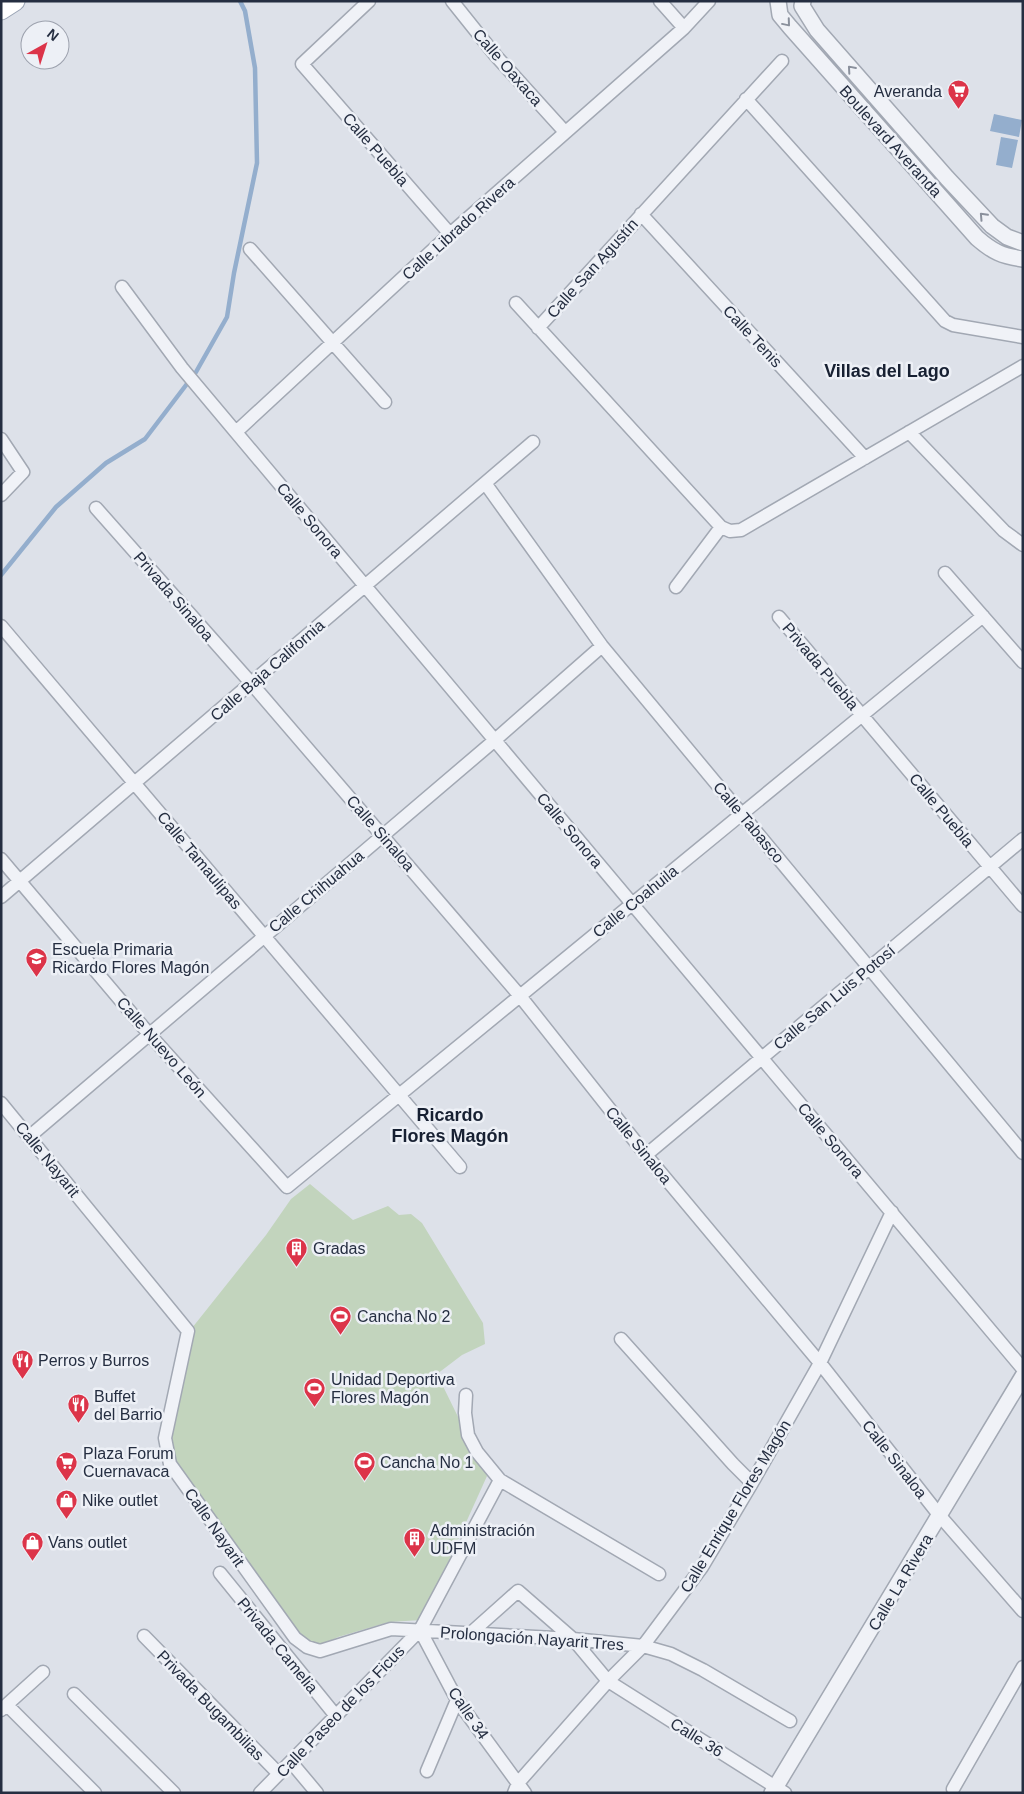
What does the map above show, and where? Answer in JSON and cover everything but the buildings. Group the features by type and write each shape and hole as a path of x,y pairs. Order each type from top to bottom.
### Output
{"main road":[{"path":"1,10 15,1"}],"street":[{"name":"Calle Puebla","path":"369,1 302,64 450,234"},
{"name":"Calle Oaxaca","path":"452,1 496,56 565,132"},
{"path":"660,1 684,28"},
{"name":"Calle Librado Rivera","path":"236,432 450,234 684,28 709,1"},
{"name":"Boulevard Averanda","path":"778,1 780,15 790,27 977,238 991,250 1006,257 1023,259"},
{"name":"Boulevard Averanda","path":"803,1 802,6 817,30 947,178 992,226 1007,237 1023,243"},
{"name":"Calle San Agustín","path":"721,526 538,328 782,61"},
{"path":"746,99 946,321 953,325 1023,337"},
{"path":"934,189 947,178"},
{"name":"Calle Tenis","path":"641,214 865,458"},
{"path":"250,249 385,402"},
{"name":"Calle Sonora","path":"122,287 182,368 1023,1369"},
{"path":"516,303 538,328"},
{"path":"676,587 721,526 730,531 741,530 1023,366"},
{"path":"909,432 1004,531 1023,545"},
{"path":"1,439 23,472 1,495"},
{"name":"Calle Baja California","path":"1,897 533,442"},
{"name":"Calle Tabasco","path":"485,483 602,646 1023,1154"},
{"name":"Privada Sinaloa","path":"96,508 251,683"},
{"path":"945,573 1023,662"},
{"name":"Privada Puebla","path":"779,616 862,715"},
{"name":"Calle Coahuila","path":"287,1187 984,616"},
{"name":"Calle Tamaulipas","path":"1,626 460,1167"},
{"name":"Calle Chihuahua","path":"30,1136 495,740 602,646"},
{"name":"Calle Sinaloa","path":"251,683 520,996 646,1155 820,1363 940,1516 1023,1611"},
{"name":"Calle Puebla","path":"862,715 1023,906"},
{"name":"Calle San Luis Potosí","path":"646,1155 1023,839"},
{"name":"Calle Nuevo León","path":"1,859 149,1034 287,1187"},
{"name":"Calle Nayarit","path":"1,1103 188,1331 165,1438 170,1464 295,1638 307,1647 320,1651 391,1629 420,1630"},
{"name":"Calle Enrique Flores Magón","path":"519,1789 608,1681 643,1646 702,1567 820,1363 892,1212"},
{"path":"622,1339 752,1483"},
{"name":"Calle La Rivera","path":"778,1791 1023,1376"},
{"path":"466,1395 464,1413 468,1435 477,1452 500,1480 659,1574"},
{"name":"Calle Paseo de los Ficus","path":"260,1793 420,1630 500,1480"},
{"name":"Privada Camelia","path":"220,1573 336,1716"},
{"name":"Calle 36","path":"472,1632 518,1590 573,1639 608,1681 778,1791"},
{"name":"Prolongación Nayarit Tres","path":"420,1630 573,1639 643,1646 671,1654 703,1670 790,1721"},
{"name":"Calle 34","path":"420,1630 457,1700 519,1789"},
{"name":"Privada Bugambilias","path":"144,1636 279,1774"},
{"path":"953,1789 1023,1667"},
{"path":"43,1672 4,1708 95,1793"},
{"path":"74,1694 174,1793"},
{"path":"427,1771 457,1700"},
{"path":"291,1762 317,1793"}],"green space":[{"name":"Unidad Deportiva Flores Magón","path":"310,1184 353,1220 388,1206 399,1215 411,1214 422,1223 483,1323 485,1344 462,1355 437,1374 487,1476 422,1620 389,1622 338,1637 320,1646 297,1637 173,1461 169,1441 192,1328 266,1235 291,1199"}],"water":[{"path":"994,114 1022,120 1019,137 990,131"},
{"path":"1001,137 1018,140 1012,168 996,165"}],"waterway":[{"path":"1,575 56,507 106,463 145,439 196,372 227,317 234,273 257,163 255,68 245,11 240,1"}],"place":[{"name":"Averanda","path":"958,110"},
{"name":"Escuela Primaria Ricardo Flores Magón","path":"36,977"},
{"name":"Gradas","path":"297,1267"},
{"name":"Cancha No 2","path":"341,1335"},
{"name":"Perros y Burros","path":"22,1379"},
{"name":"Unidad Deportiva Flores Magón","path":"315,1407"},
{"name":"Buffet del Barrio","path":"78,1424"},
{"name":"Plaza Forum Cuernavaca","path":"67,1481"},
{"name":"Cancha No 1","path":"364,1481"},
{"name":"Nike outlet","path":"66,1519"},
{"name":"Administración UDFM","path":"414,1558"},
{"name":"Vans outlet","path":"32,1561"}],"district":[{"name":"Villas del Lago","path":"887,371"},
{"name":"Ricardo Flores Magón","path":"450,1125"}]}
